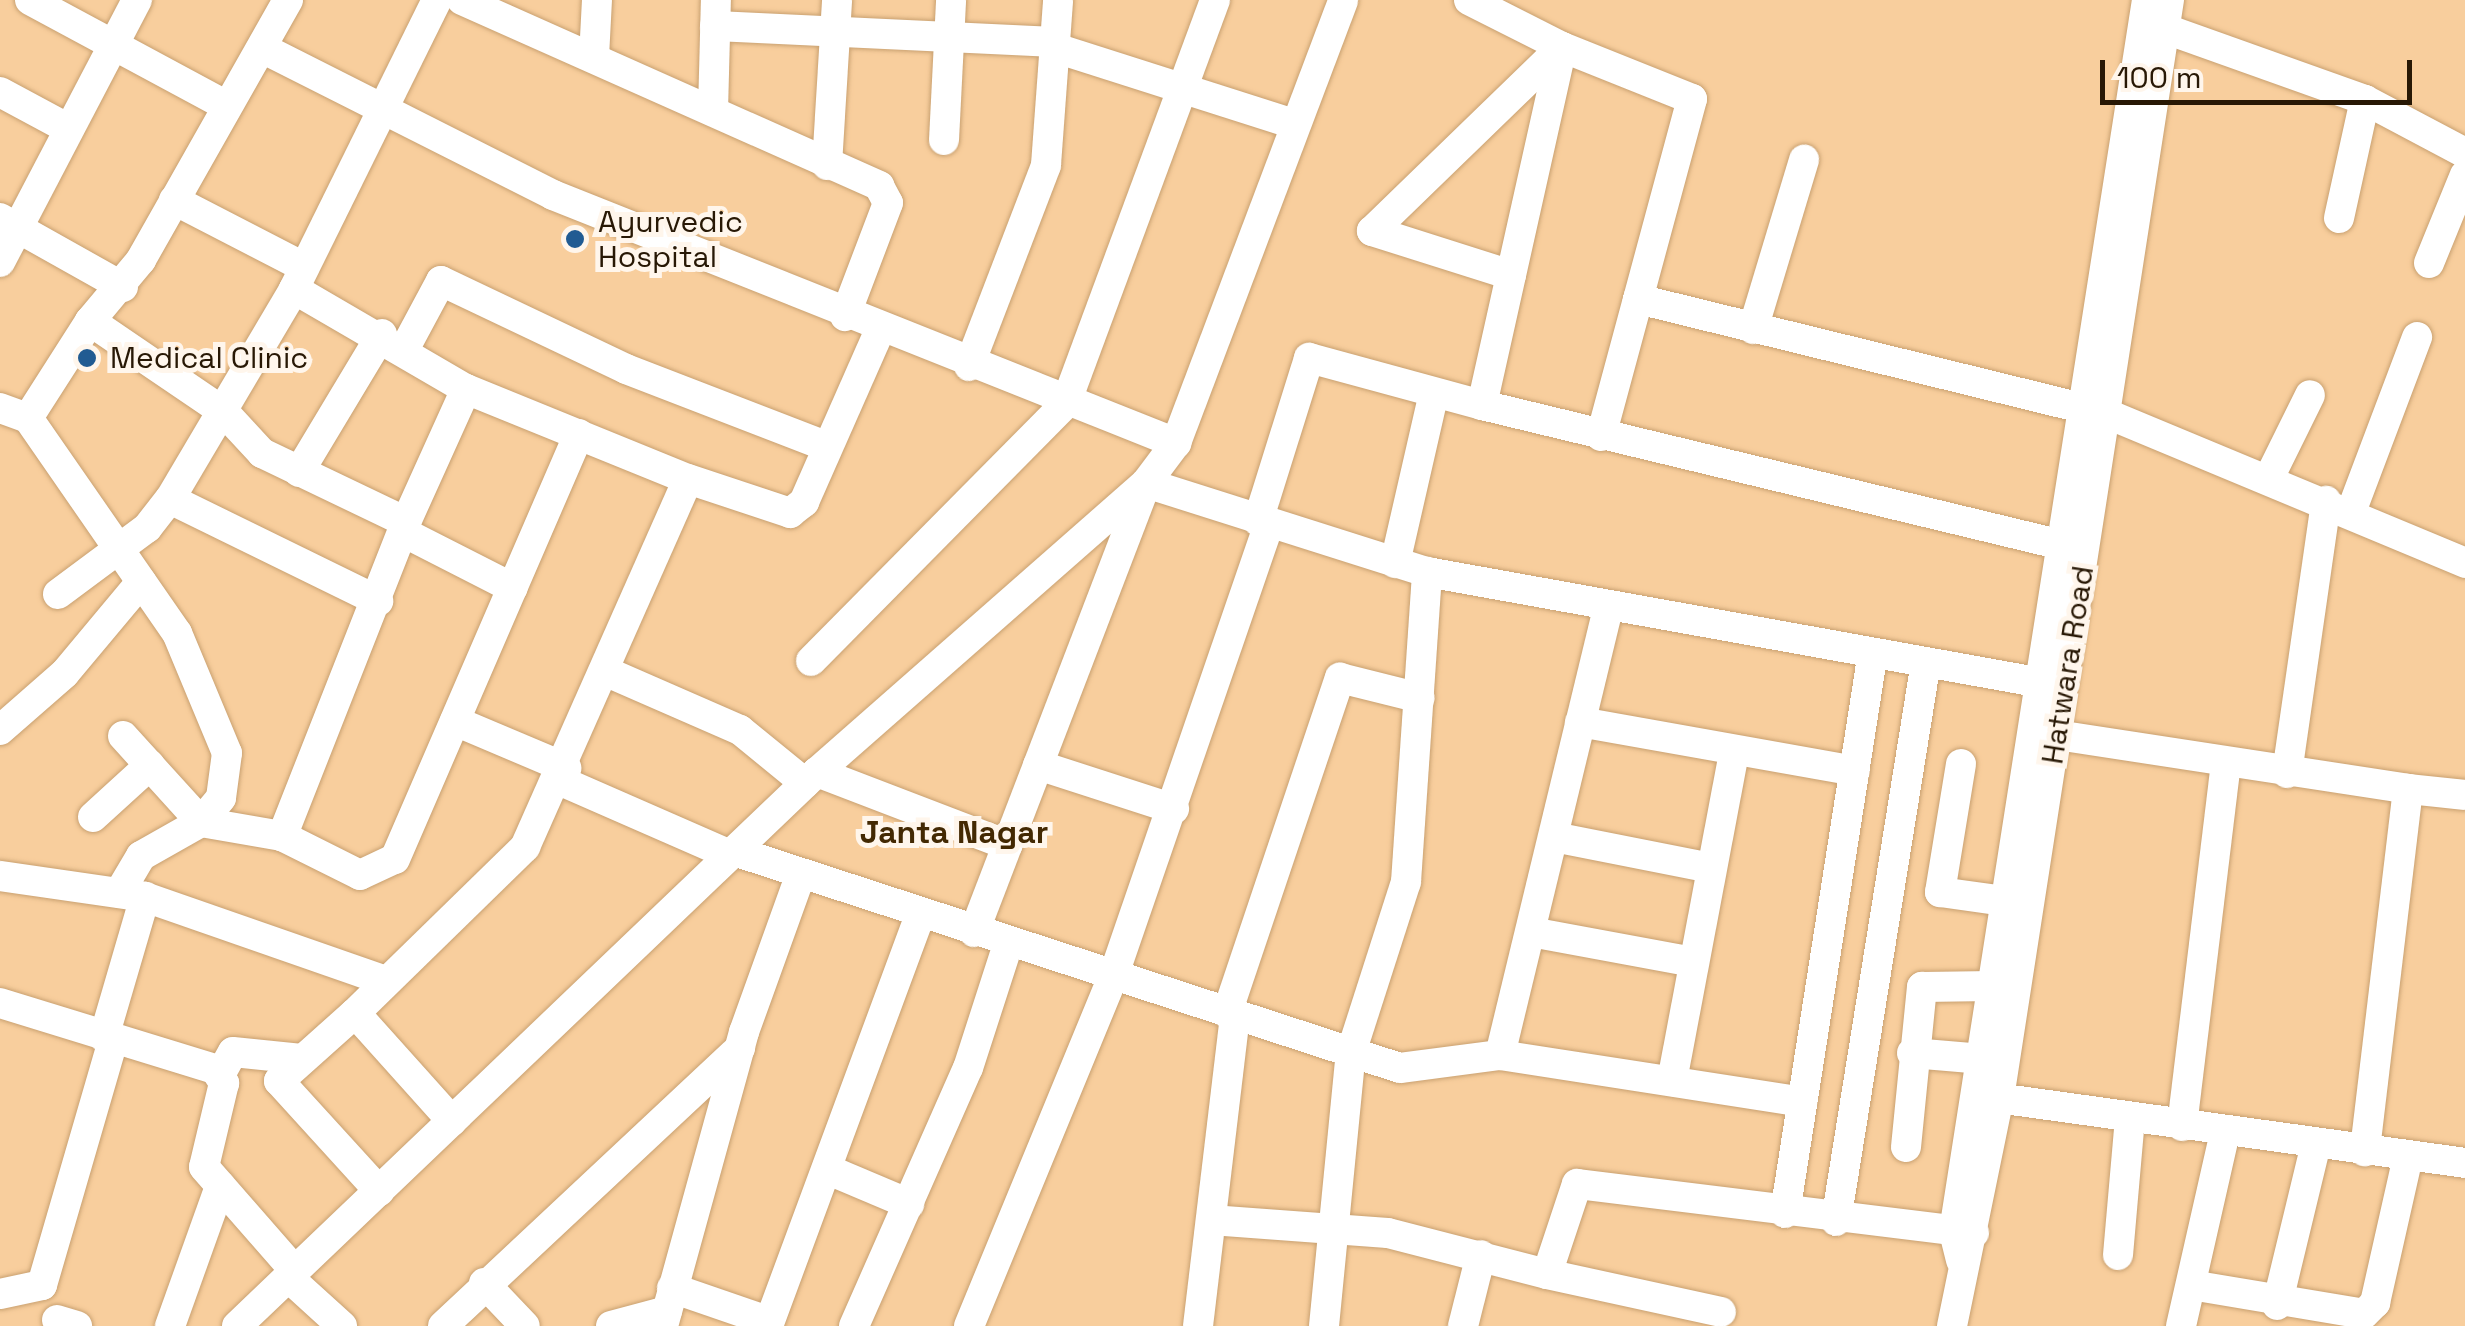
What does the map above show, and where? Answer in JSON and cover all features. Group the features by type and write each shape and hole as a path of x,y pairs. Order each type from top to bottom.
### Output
{"street":[{"path":"30,0 225,105"},
{"path":"0,262 8,223 67,128 136,0"},
{"path":"0,1294 42,1285 108,1038 141,856 201,822 221,798 226,753 177,634 14,413 90,320 123,287 288,0"},
{"path":"58,594 117,549 170,499 299,278 437,0"},
{"path":"462,0 879,186 888,203 845,316"},
{"path":"594,57 598,0"},
{"path":"944,140 952,0"},
{"path":"969,366 1046,165 1058,0"},
{"path":"811,661 1066,403 1215,0"},
{"path":"238,1326 811,778 1146,483 1176,443 1291,123 1343,0"},
{"path":"1469,0 1562,47 1692,99 1602,436"},
{"path":"2156,12 2365,100 2465,153"},
{"name":"Hatwara Road","path":"1952,1326 1988,1096 2057,735 2053,684 2156,12"},
{"path":"712,111 716,13 838,15 950,37 1057,45 1291,123"},
{"path":"827,165 838,15"},
{"path":"1482,404 1562,47"},
{"path":"1510,275 1372,231 1562,47"},
{"path":"262,48 379,112 878,332 1176,443"},
{"path":"0,92 67,128"},
{"path":"2340,218 2365,100"},
{"path":"1753,329 1804,160"},
{"path":"2429,263 2465,175"},
{"path":"174,200 466,389 688,479 790,513 826,446 878,332"},
{"path":"8,223 123,287"},
{"path":"299,472 441,281 626,369 826,446"},
{"path":"1638,299 2097,411 2270,476 2465,564"},
{"path":"90,320 224,412 262,453 513,588"},
{"path":"2287,773 2338,507 2417,337"},
{"path":"969,1326 1112,978 1174,809 1264,522 1309,358 1602,436 2062,545"},
{"path":"282,836 404,527 466,389"},
{"path":"1395,563 1434,392"},
{"path":"2270,476 2310,396"},
{"path":"2097,411 2062,545 2053,684 2006,902 1982,1059 1988,1096 2225,1132 2465,1162"},
{"path":"123,736 201,822 282,836 360,875 380,873 395,860 579,434"},
{"path":"379,1190 280,1081 355,1013 462,903 498,880 564,775 688,479"},
{"path":"1146,483 1427,572 1925,668 2053,684"},
{"path":"974,932 1146,483"},
{"path":"170,499 378,601"},
{"path":"1324,1326 1351,1052 1406,882 1427,572"},
{"path":"0,730 65,673 140,582"},
{"path":"1500,1056 1608,607"},
{"path":"1785,1213 1872,658"},
{"path":"1836,1221 1925,668"},
{"path":"608,672 740,730 811,778 1007,845"},
{"path":"1198,1326 1231,1015 1340,678 1420,698"},
{"path":"455,722 732,853 1400,1068 1500,1056 1802,1102"},
{"path":"1580,722 1734,753 1855,771"},
{"path":"2057,735 2226,765 2465,795"},
{"path":"1672,1081 1734,753"},
{"path":"1962,764 1940,892 2006,902"},
{"path":"2182,1126 2226,765"},
{"path":"94,817 150,766"},
{"path":"1038,766 1174,809"},
{"path":"2365,1151 2408,789"},
{"path":"1554,837 1712,868"},
{"path":"669,1303 740,1048 801,874"},
{"path":"0,876 132,895 386,981"},
{"path":"611,1326 669,1303 768,1323 831,1171 920,915"},
{"path":"1530,932 1693,962"},
{"path":"854,1326 910,1204 1008,944"},
{"path":"1906,1146 1912,1053 1926,984 1992,986"},
{"path":"0,1004 220,1075"},
{"path":"355,1013 452,1121"},
{"path":"442,1326 740,1048"},
{"path":"302,1058 233,1052 220,1075 204,1167 292,1274 342,1326"},
{"path":"1912,1053 1982,1059"},
{"path":"2118,1255 2130,1118"},
{"path":"2182,1326 2225,1132"},
{"path":"2277,1305 2316,1144"},
{"path":"2191,1285 2347,1318 2370,1310 2408,1156"},
{"path":"831,1171 910,1204"},
{"path":"1548,1274 1578,1184 1964,1241"},
{"path":"170,1326 220,1186"},
{"path":"1211,1220 1334,1233 1388,1234 1721,1312"},
{"path":"1462,1326 1482,1255"},
{"path":"484,1283 525,1326"}],"place":[{"name":"Ayurvedic Hospital","path":"575,239"},
{"name":"Medical Clinic","path":"87,358"}],"district":[{"name":"Janta Nagar","path":"954,832"}]}
